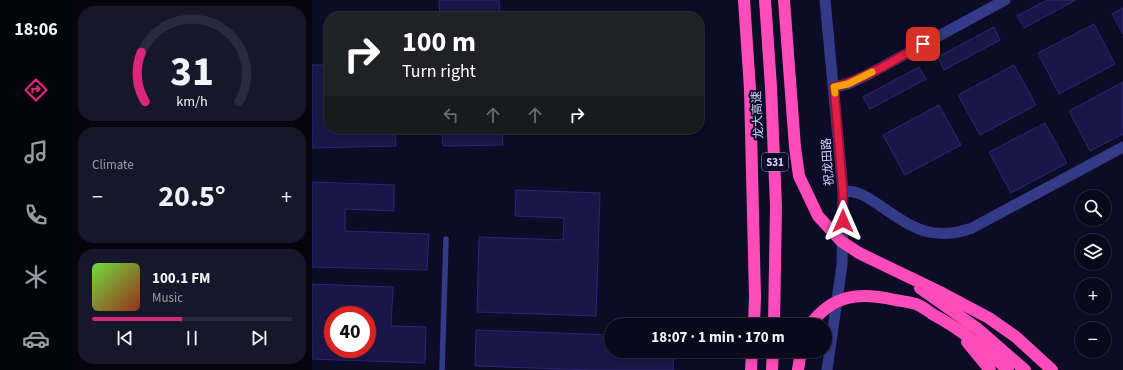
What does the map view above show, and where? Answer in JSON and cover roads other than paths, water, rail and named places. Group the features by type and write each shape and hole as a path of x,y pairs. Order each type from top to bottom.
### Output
{"highway":[{"name":"龙大高速","path":"744,0 750,88 754,318"},
{"name":"龙大高速","path":"765,0 771,87 776,206 774,318"},
{"path":"784,0 795,147 799,176 818,216 841,241 859,253 900,272 989,318 1016,338 1052,370"},
{"path":"900,272 952,312 978,329 1024,370"},
{"path":"815,318 830,304 845,298 862,295 916,304 953,325 974,340 1008,370"},
{"path":"953,325 990,370"},
{"path":"751,370 752,358"},
{"path":"772,370 773,358"},
{"path":"798,370 800,358"}],"street":[{"name":"祝龙田路","path":"825,0 843,192 842,265 827,370"},
{"path":"834,87 848,84 869,74 1005,0"},
{"path":"843,192 860,192 913,228 936,234 949,235 972,228 1123,147"}],"lane":[{"path":"442,370 446,239"}]}
